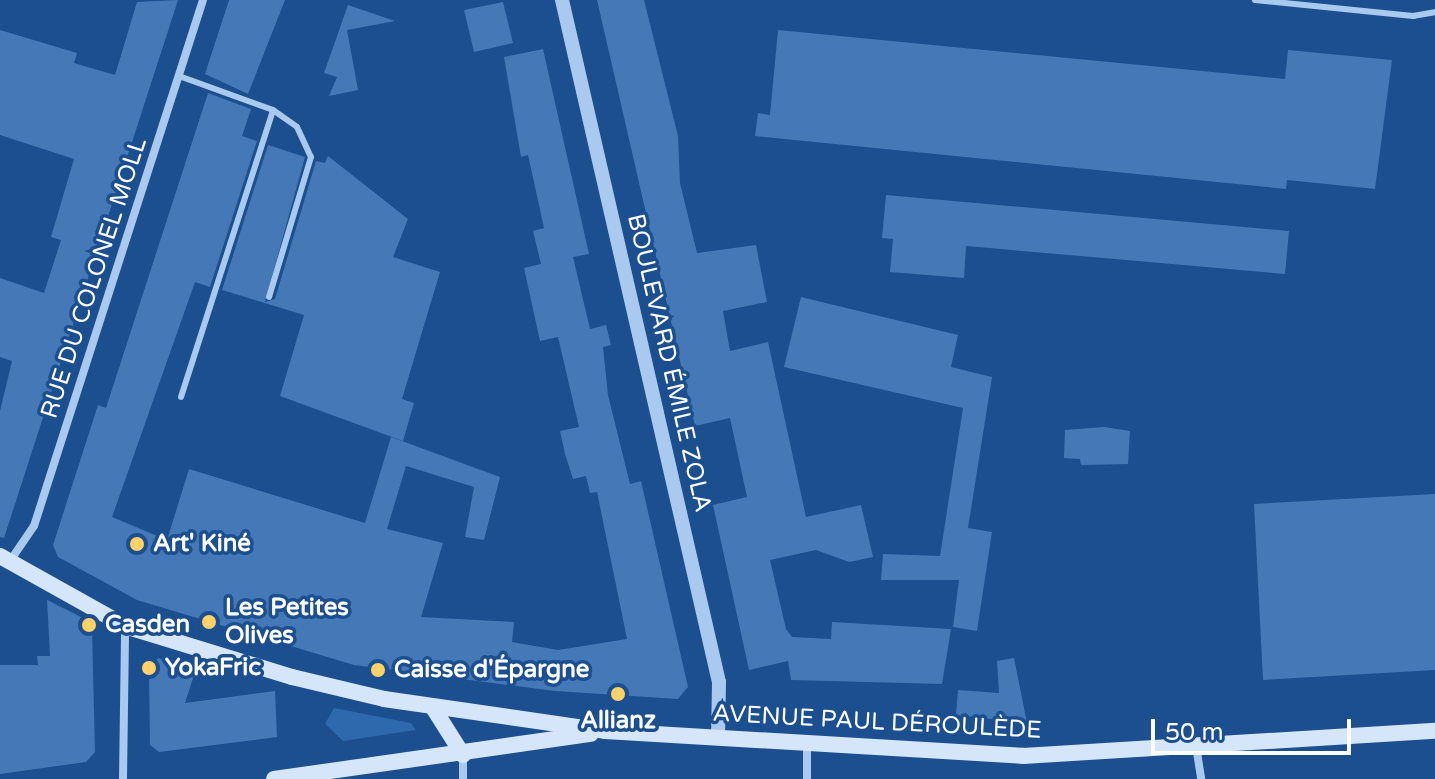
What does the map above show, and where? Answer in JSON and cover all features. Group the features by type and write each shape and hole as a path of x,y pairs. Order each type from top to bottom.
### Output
{"main road":[{"name":"AVENUE PAUL DÉROULÈDE","path":"4,559 125,626 328,687 432,706 605,731 1013,756 1435,731"},
{"path":"432,706 463,755"},
{"name":"AVENUE PAUL DÉROULÈDE","path":"274,779 463,755 605,731"}],"street":[{"name":"RUE DU COLONEL MOLL","path":"4,559 34,526 203,0"},
{"name":"BOULEVARD ÉMILE ZOLA","path":"562,0 719,682 718,738"},
{"path":"123,779 125,626"},
{"path":"807,745 807,779"},
{"path":"1196,745 1201,779"},
{"path":"463,755 463,779"}],"lane":[{"path":"1255,0 1413,16 1435,12"},
{"path":"179,76 273,110 297,127 311,157 269,297"},
{"path":"181,397 273,110"}],"shaded area":[{"path":"334,708 411,723 416,730 343,741 325,724"}],"building":[{"path":"178,0 4,538 0,537 0,411 12,361 0,357 0,278 44,293 61,240 51,237 74,159 0,135 0,30 77,53 74,63 115,75 137,2"},
{"path":"229,0 285,0 248,94 205,74"},
{"path":"597,0 644,0 678,136 680,183 697,253 756,245 767,302 723,311 730,351 768,342 806,517 861,505 873,557 849,562 816,550 770,560 786,629 792,637 831,639 832,622 951,629 942,684 791,680 788,661 749,670 713,505 747,497 730,418 695,426"},
{"path":"503,2 513,43 474,52 464,10"},
{"path":"348,5 395,21 347,30 358,90 329,96 337,77 324,73"},
{"path":"778,30 1285,79 1288,50 1392,60 1375,189 1287,180 1286,189 755,136 758,113 770,115"},
{"path":"543,49 589,254 573,257 590,329 606,325 611,345 603,347 608,395 630,484 641,481 688,687 678,699 555,691 354,665 137,600 58,557 53,545 98,405 106,408 208,93 251,109 242,136 257,141 210,287 195,282 112,517 167,540 189,469 365,523 391,437 500,477 484,540 465,537 474,487 406,466 387,529 443,543 421,617 514,622 512,642 558,650 627,639 597,492 590,493 586,476 573,479 565,454 560,431 579,427 558,337 540,341 524,268 541,264 533,231 544,228 528,155 521,157 504,57"},
{"path":"268,145 305,157 265,302 275,299 316,161 325,163 328,156 408,219 393,257 440,272 402,399 414,403 403,441 280,396 304,315 222,290"},
{"path":"886,195 1289,231 1285,274 966,246 964,278 890,272 893,239 882,238"},
{"path":"801,297 958,335 951,367 992,377 968,528 992,532 977,631 953,627 959,580 881,580 883,554 940,556 963,408 784,367"},
{"path":"1104,427 1130,431 1128,464 1081,465 1080,459 1064,458 1065,430"},
{"path":"1435,494 1435,670 1263,680 1254,504"},
{"path":"47,600 85,619 92,630 95,752 86,762 0,774 0,665 38,665 37,656 50,656"},
{"path":"158,658 196,669 185,703 275,691 277,737 159,752 150,745 149,674"},
{"path":"1014,658 1027,723 956,715 958,690 999,693 997,661"}],"place":[{"name":"Art' Kiné","path":"137,544"},
{"name":"Les Petites Olives","path":"209,622"},
{"name":"Casden","path":"89,625"},
{"name":"YokaFric","path":"149,668"},
{"name":"Caisse d'Épargne","path":"378,670"},
{"name":"Allianz","path":"618,694"}]}
